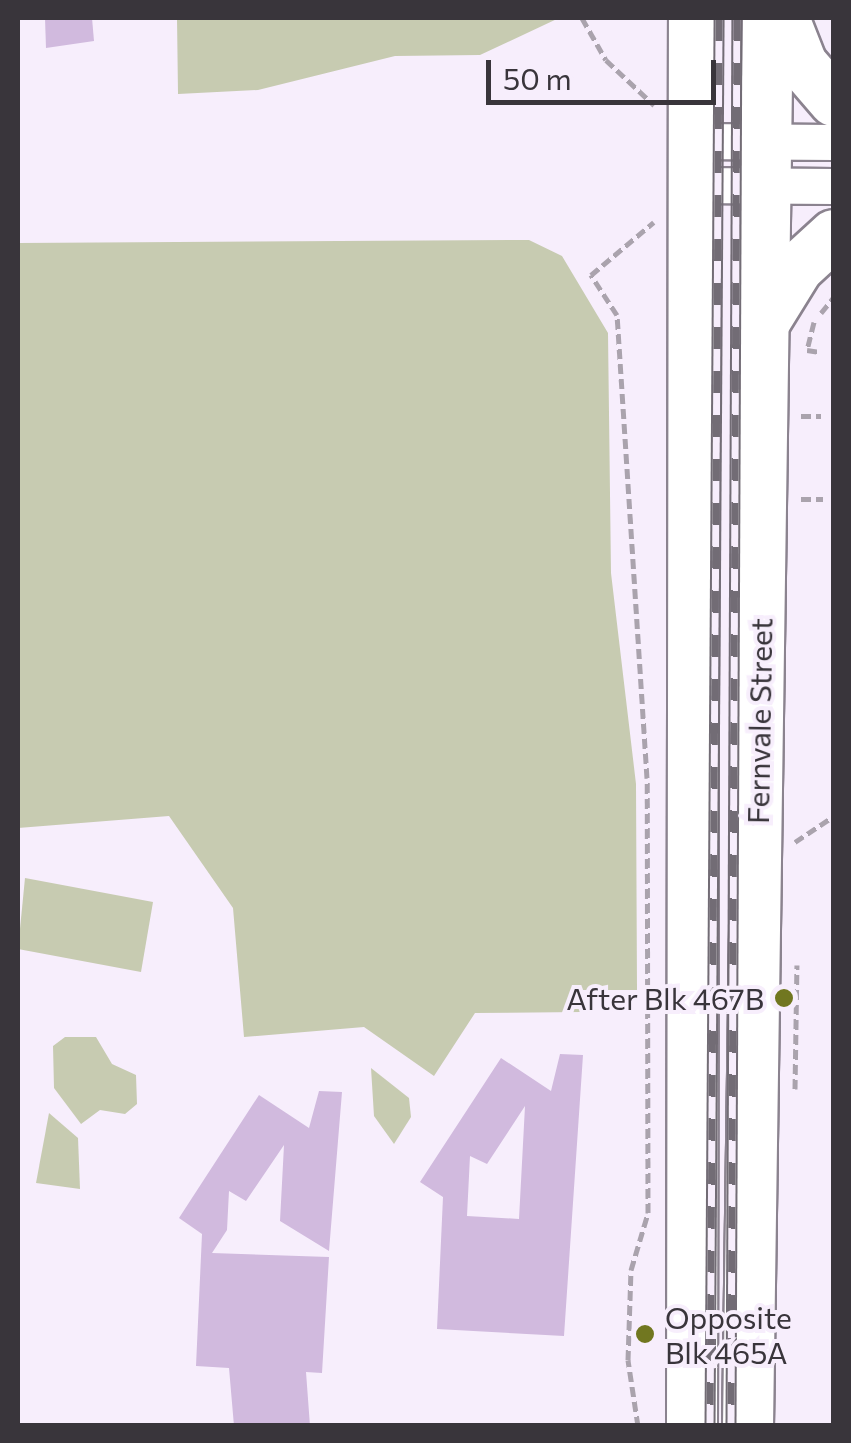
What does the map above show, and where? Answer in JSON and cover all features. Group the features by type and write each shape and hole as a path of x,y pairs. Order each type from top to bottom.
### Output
{"street":[{"path":"692,1426 683,146 694,18"},
{"name":"Fernvale Street","path":"748,1426 768,18"},
{"path":"784,18 802,64 834,101"},
{"path":"767,163 834,142"},
{"path":"683,146 767,163 834,186"},
{"path":"765,322 798,268 834,235"}],"path":[{"path":"582,18 606,60 683,146"},
{"path":"638,1426 628,1360 631,1270 648,1213 647,778 618,316 591,275 658,219"},
{"path":"820,352 807,350 834,298"},
{"path":"808,416 821,416"},
{"path":"809,499 824,499"},
{"path":"780,852 834,816"}],"green space":[{"path":"177,18 559,18 480,55 395,56 258,90 178,94"},
{"path":"529,240 562,256 608,333 611,573 636,784 637,990 583,990 581,1012 475,1013 434,1076 364,1027 244,1037 233,908 169,816 18,828 18,243"},
{"path":"25,878 153,902 141,972 18,949"},
{"path":"65,1037 96,1037 112,1064 136,1075 137,1104 125,1114 100,1110 81,1124 54,1088 53,1046"},
{"path":"371,1068 409,1098 411,1117 394,1144 374,1116"},
{"path":"49,1113 78,1138 80,1189 36,1183"}],"building":[{"path":"45,18 92,18 94,41 46,48"},
{"path":"560,1054 583,1055 564,1336 437,1329 443,1197 420,1182 501,1058 551,1091","holes":["525,1106 519,1219 467,1216 470,1156 487,1164"]},
{"path":"319,1091 342,1092 329,1251 280,1221 284,1145 246,1201 229,1191 227,1230 212,1253 329,1257 322,1373 306,1372 310,1426 234,1426 229,1368 196,1366 202,1234 179,1218 259,1095 309,1128"}],"railway":[{"path":"710,1426 719,18"},
{"path":"731,1426 737,18"}],"place":[{"name":"After Blk 467B","path":"784,998"},
{"name":"Opposite Blk 465A","path":"645,1334"}]}
